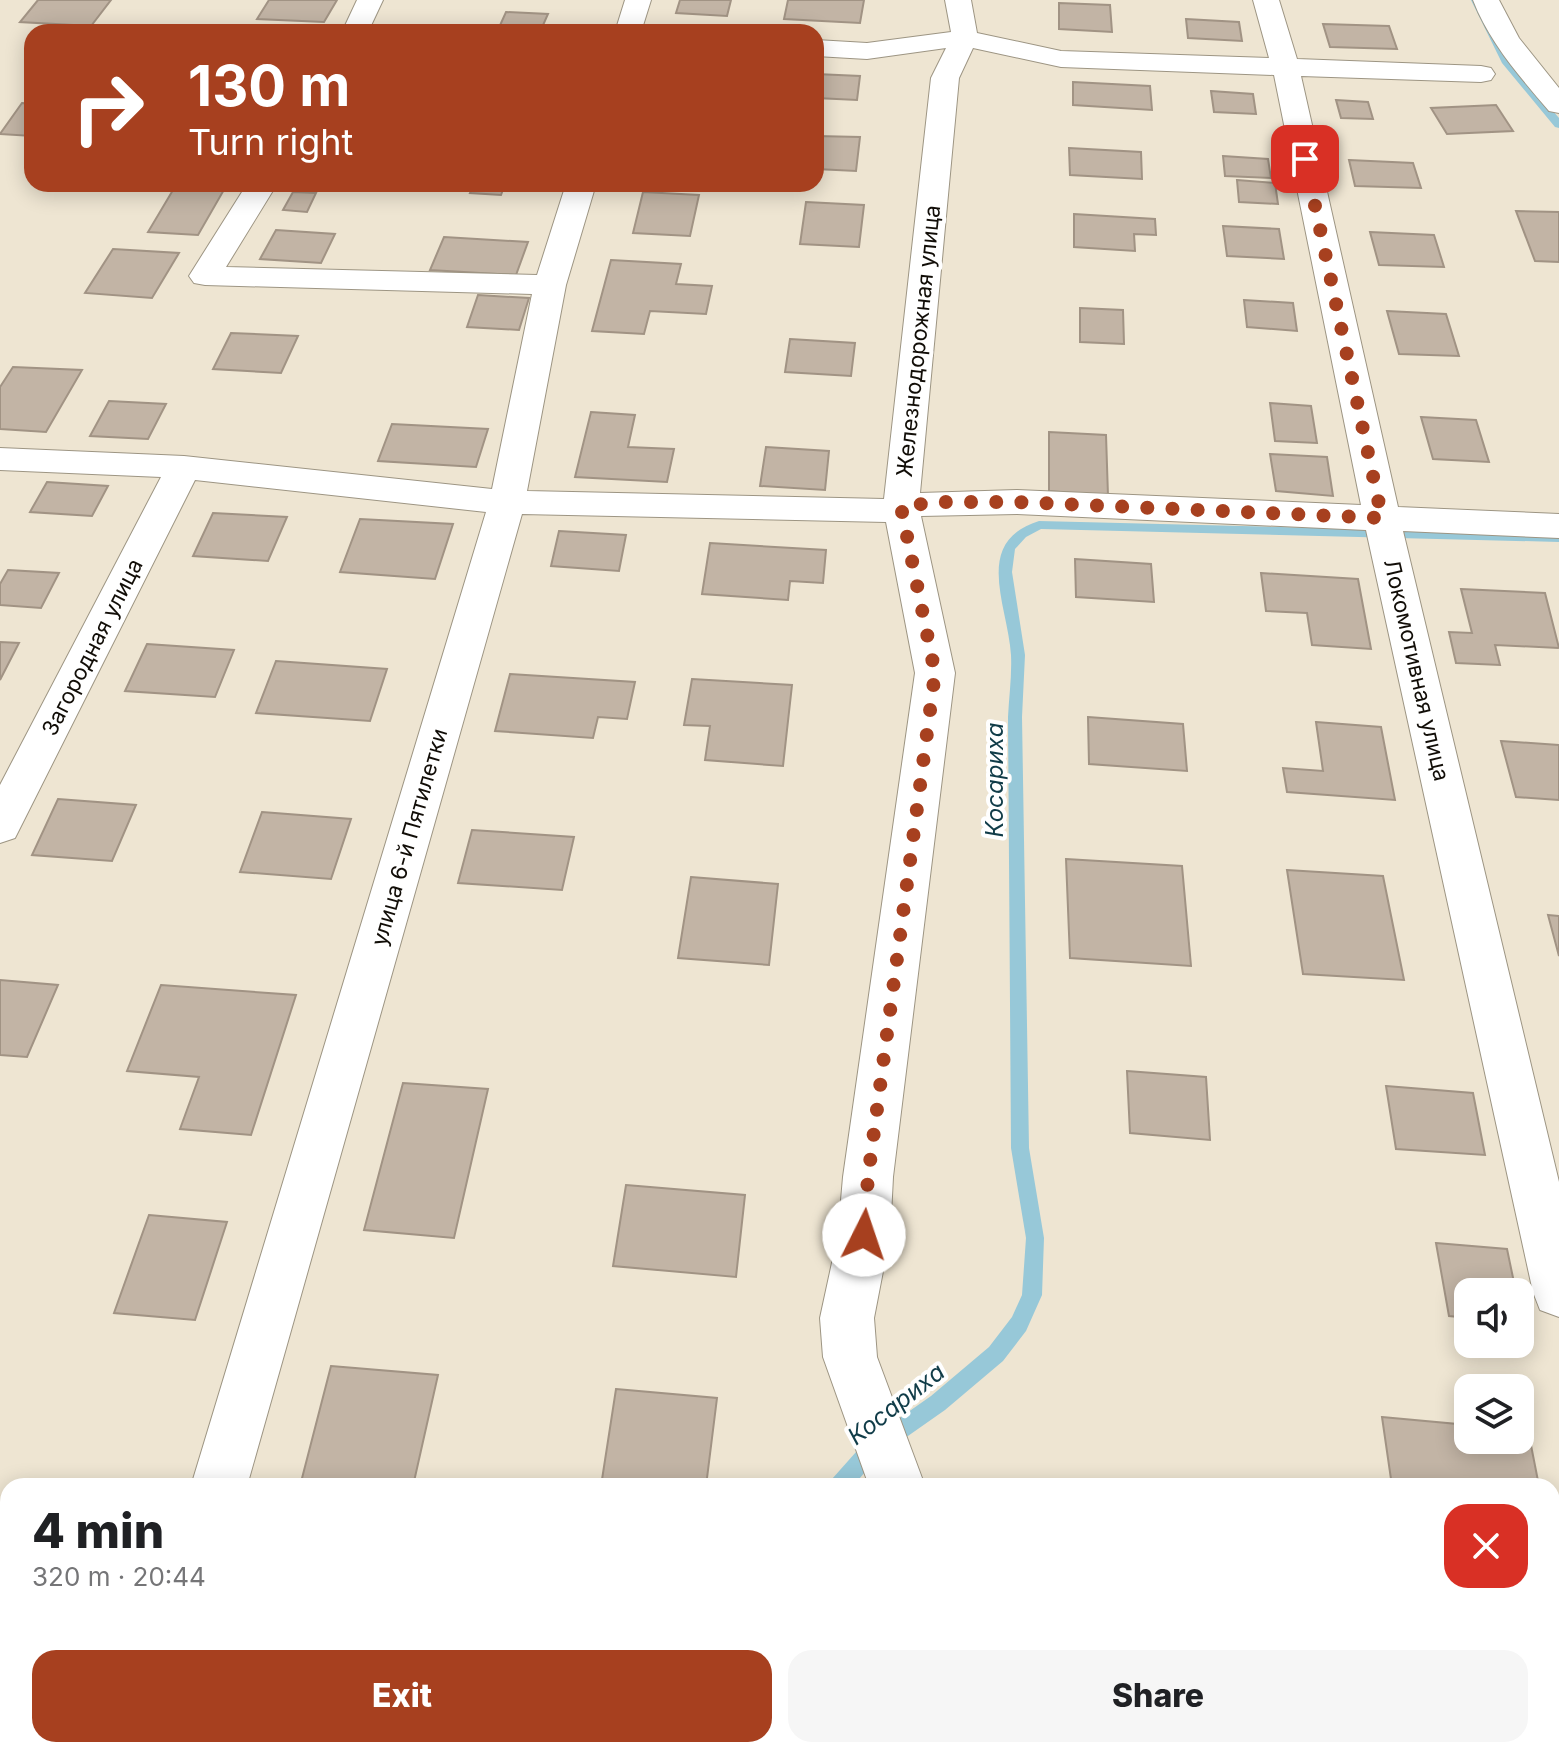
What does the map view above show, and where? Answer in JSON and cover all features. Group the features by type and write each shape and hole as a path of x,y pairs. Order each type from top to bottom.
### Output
{"street":[{"path":"359,24 370,0"},
{"path":"630,24 638,0"},
{"path":"958,0 965,38"},
{"name":"Локомотивная улица","path":"1266,0 1286,69 1382,518 1559,1292"},
{"path":"1486,0 1489,10 1514,48 1559,105"},
{"path":"824,48 867,51 965,38 1061,59 1481,74"},
{"name":"Железнодорожная улица","path":"894,1476 862,1397 850,1357 847,1318 864,1235 868,1177 935,673 901,507 945,78 965,38"},
{"path":"257,192 205,276 550,285"},
{"name":"улица 6-й Пятилетки","path":"221,1478 507,502 550,285 579,192"},
{"path":"0,459 184,467 507,502 882,511 936,502 1017,502 1559,526"},
{"name":"Загородная улица","path":"0,826 184,467"}],"building":[{"path":"38,0 111,0 93,24 20,22"},
{"path":"269,0 337,0 324,22 257,19"},
{"path":"680,0 731,0 727,16 676,13"},
{"path":"788,0 864,0 860,23 784,19"},
{"path":"1059,3 1110,5 1112,32 1059,29"},
{"path":"506,12 548,14 544,24 501,24"},
{"path":"1186,19 1239,22 1242,41 1188,38"},
{"path":"1323,24 1389,26 1397,49 1330,47"},
{"path":"824,74 860,76 857,100 824,98"},
{"path":"1073,82 1150,86 1152,110 1073,105"},
{"path":"1211,91 1253,94 1256,114 1214,112"},
{"path":"1336,100 1368,102 1373,119 1341,118"},
{"path":"22,103 24,103 24,136 0,134"},
{"path":"1496,105 1513,131 1447,134 1431,108"},
{"path":"824,136 860,137 856,171 824,169"},
{"path":"1069,148 1141,152 1142,179 1070,175"},
{"path":"1223,156 1268,159 1271,178 1225,176"},
{"path":"1349,160 1413,163 1421,188 1355,186"},
{"path":"1237,180 1275,183 1278,204 1239,202"},
{"path":"172,192 223,192 198,235 148,232"},
{"path":"293,192 316,193 307,212 283,210"},
{"path":"470,192 502,192 501,195"},
{"path":"643,192 699,195 690,236 633,233"},
{"path":"806,202 864,205 859,247 800,244"},
{"path":"1516,211 1559,212 1559,262 1535,261"},
{"path":"1074,214 1155,219 1156,235 1134,234 1135,251 1074,247"},
{"path":"1223,226 1279,229 1284,259 1227,256"},
{"path":"276,230 335,234 321,263 260,259"},
{"path":"1370,232 1434,235 1444,267 1379,265"},
{"path":"444,237 528,242 516,275 430,270"},
{"path":"113,249 179,253 152,298 85,293"},
{"path":"611,260 681,264 676,284 712,286 706,314 650,311 644,334 592,331"},
{"path":"478,295 529,298 519,330 467,327"},
{"path":"1244,300 1293,303 1297,331 1247,327"},
{"path":"1080,308 1123,310 1124,344 1080,342"},
{"path":"1387,311 1446,314 1459,356 1399,354"},
{"path":"231,333 298,336 281,373 213,369"},
{"path":"790,339 855,343 851,376 785,372"},
{"path":"13,367 82,370 46,432 0,429 0,387"},
{"path":"109,401 166,404 148,439 90,436"},
{"path":"1270,403 1311,406 1317,443 1275,441"},
{"path":"591,412 635,415 628,447 674,449 667,482 575,477"},
{"path":"1421,417 1476,420 1489,462 1433,459"},
{"path":"392,424 488,429 476,467 378,461"},
{"path":"1049,432 1106,435 1108,496 1049,491"},
{"path":"766,447 829,451 825,490 760,486"},
{"path":"1270,454 1327,457 1333,496 1276,491"},
{"path":"47,482 108,486 92,516 30,512"},
{"path":"213,513 287,517 268,561 193,556"},
{"path":"360,519 453,524 435,579 340,572"},
{"path":"559,531 626,535 619,571 551,566"},
{"path":"710,543 826,550 823,583 790,581 788,600 702,594"},
{"path":"1075,559 1151,564 1154,602 1076,597"},
{"path":"8,570 59,573 41,608 0,605 0,584"},
{"path":"1261,573 1358,579 1371,649 1312,645 1307,613 1266,611"},
{"path":"1461,589 1545,593 1559,648 1495,645 1500,665 1456,663 1449,632 1472,633"},
{"path":"0,642 19,643 0,680"},
{"path":"147,644 234,650 215,697 125,691"},
{"path":"276,661 387,669 370,721 256,713"},
{"path":"510,674 635,682 627,719 598,717 593,738 495,731"},
{"path":"692,679 792,685 783,766 705,760 710,726 684,725"},
{"path":"1088,717 1183,724 1187,771 1089,764"},
{"path":"1316,722 1381,727 1395,800 1287,792 1283,768 1323,771"},
{"path":"1501,741 1559,745 1559,800 1516,797"},
{"path":"58,799 136,805 112,861 32,855"},
{"path":"262,812 351,819 331,879 240,872"},
{"path":"472,830 574,837 562,890 458,883"},
{"path":"1066,859 1182,866 1191,966 1070,958"},
{"path":"1287,870 1383,876 1404,980 1303,974"},
{"path":"691,877 778,884 769,965 678,958"},
{"path":"1548,915 1559,916 1559,956"},
{"path":"0,980 58,985 27,1057 0,1055"},
{"path":"161,985 296,995 251,1135 180,1129 199,1077 127,1071"},
{"path":"1127,1071 1206,1077 1210,1140 1130,1133"},
{"path":"403,1083 488,1089 454,1238 364,1230"},
{"path":"1386,1086 1473,1093 1485,1155 1396,1149"},
{"path":"626,1185 745,1195 736,1277 613,1266"},
{"path":"149,1215 227,1222 195,1320 114,1313"},
{"path":"1436,1243 1507,1249 1513,1278 1454,1278 1454,1317 1449,1316"},
{"path":"331,1366 438,1375 415,1478 302,1478"},
{"path":"616,1389 717,1398 707,1478 602,1478"},
{"path":"1382,1417 1454,1424 1454,1454 1533,1454 1537,1478 1391,1478"}],"waterway":[{"name":"Косариха","path":"1476,0 1507,63 1559,125"},
{"name":"Косариха","path":"846,1478 871,1450 938,1403 996,1354 1019,1324 1032,1295 1035,1238 1020,1148 1015,717 1018,655 1005,572 1008,548 1021,534 1039,525 1559,538"}],"route":[{"path":"864,1235 868,1177 935,673 901,507 936,502 1017,502 1382,518 1305,159"}]}
